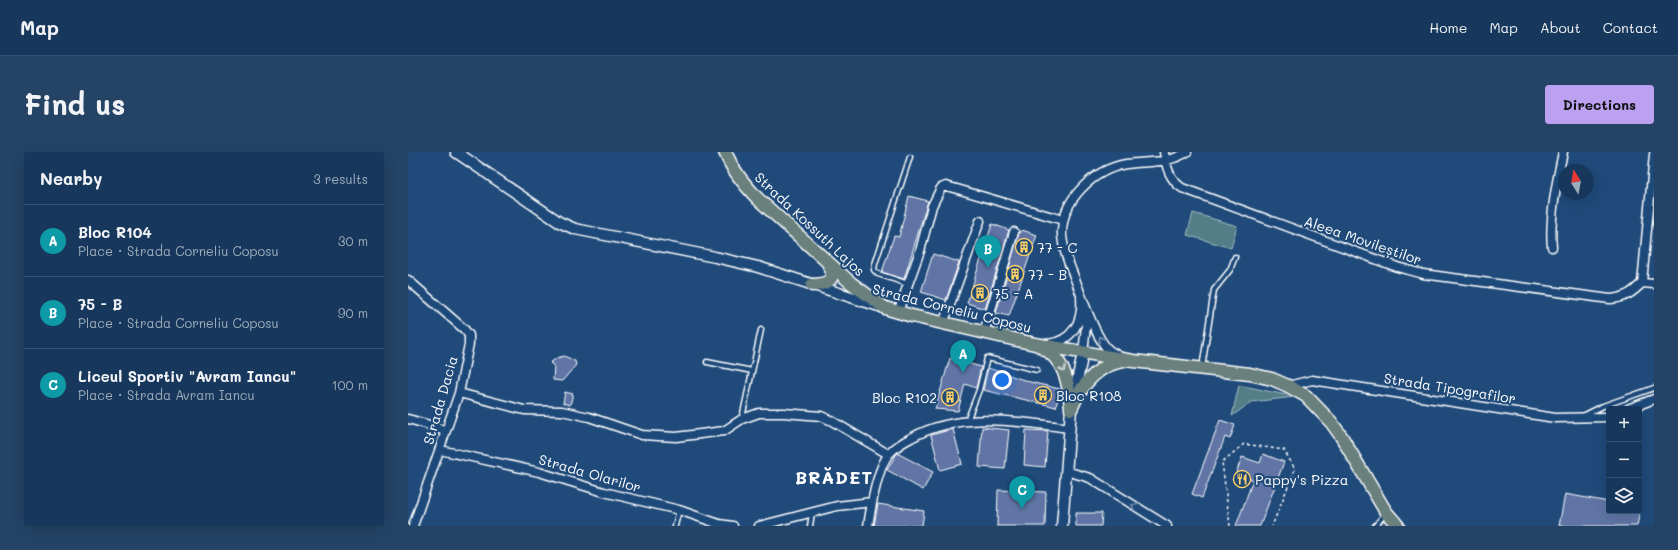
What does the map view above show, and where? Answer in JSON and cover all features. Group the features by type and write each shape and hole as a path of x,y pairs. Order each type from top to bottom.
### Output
{"main road":[{"name":"Strada Kossuth Lajos","path":"725,152 735,172 745,185 828,262 866,295 885,308"},
{"path":"812,285 822,284 829,281 833,276 833,271 828,262"},
{"name":"Strada Corneliu Coposu","path":"885,308 944,324 1083,353 1250,374 1272,379 1306,396 1331,422 1341,436 1386,512 1398,526"},
{"path":"1035,344 1056,357 1061,365 1066,375 1071,409"},
{"path":"1071,409 1076,396 1084,385 1099,370 1110,364 1132,360"}],"street":[{"path":"1132,360 1106,348 1100,338 1066,255 1062,235 1063,220 1070,203 1079,191 1090,180 1103,172 1124,164 1164,156 1179,157 1187,152"},
{"path":"1552,247 1550,236 1555,195 1563,152"},
{"name":"Strada Corneliu Coposu","path":"463,154 559,222 575,229 716,257 758,267 885,308"},
{"path":"1654,154 1642,283 1654,284"},
{"name":"Aleea Movileștilor","path":"1164,156 1170,176 1175,184 1182,188 1397,267 1423,274 1610,299 1622,298 1632,293 1642,283"},
{"path":"898,312 920,251 932,206 941,188 944,186 1063,220"},
{"path":"944,324 980,221"},
{"path":"984,333 1014,232"},
{"name":"Strada Dacia","path":"408,280 464,329 469,336 469,344 459,393 413,526"},
{"path":"1035,344 1049,344 1058,342 1071,334 1076,328 1080,318 1080,291"},
{"path":"1062,526 1071,409 1083,353 1086,326 1080,291"},
{"name":"Strada Tipografilor","path":"1288,386 1312,380 1555,418 1606,417"},
{"path":"459,393 524,410 562,411 589,417 642,435 676,437 724,431 742,419 759,413 784,412 821,416 888,454"},
{"path":"1636,406 1654,399"},
{"path":"408,419 445,431"},
{"path":"868,526 878,478 888,454 901,443 922,431 952,423 967,421 1016,420 1069,428"},
{"name":"Strada Olarilor","path":"440,450 539,472 604,492 679,510 719,524 733,526"},
{"path":"1066,471 1090,478 1167,526"},
{"path":"759,526 837,506 872,502"}],"lane":[{"path":"908,284 878,274 874,270 910,157"},
{"path":"1202,369 1214,290 1230,270 1235,257"},
{"path":"742,419 761,330"},
{"path":"967,421 987,358 1037,370"},
{"path":"707,362 752,371"},
{"path":"1579,418 1603,406 1654,388"},
{"path":"675,526 679,510"},
{"path":"1375,526 1386,512"},
{"path":"810,526 812,513"}],"path":[{"path":"1230,526 1222,462 1244,444 1284,450 1295,469 1272,526"}],"green space":[{"path":"1193,213 1237,226 1231,248 1187,235"},
{"path":"1239,385 1295,397 1251,402 1232,416"}],"building":[{"path":"909,196 928,201 904,279 882,272 894,236 899,237"},
{"path":"992,224 1009,230 985,309 967,303"},
{"path":"1022,230 1037,235 1009,316 996,313 1019,233"},
{"path":"933,254 959,262 946,300 921,292"},
{"path":"564,356 575,361 576,365 562,381 553,380 554,366 550,363 557,358"},
{"path":"950,358 981,367 976,388 965,384 958,411 935,409"},
{"path":"988,368 1030,382 1060,389 1056,407 983,390"},
{"path":"565,392 573,394 570,405 563,403"},
{"path":"1220,420 1235,425 1230,439 1225,437 1202,498 1192,494"},
{"path":"982,427 1009,430 1005,469 979,467"},
{"path":"953,429 962,464 940,470 931,435"},
{"path":"1026,430 1048,431 1045,467 1024,465"},
{"path":"897,453 933,472 923,490 887,470"},
{"path":"1263,454 1284,462 1260,526 1236,526 1253,480 1236,473 1242,457 1260,463"},
{"path":"998,490 1046,492 1045,526 997,526"},
{"path":"1565,494 1606,501 1606,514 1639,514 1637,526 1559,526"},
{"path":"878,504 924,511 922,526 874,526"},
{"path":"1076,513 1102,513 1101,526 1076,526"}],"place":[{"name":"77 - C","path":"1024,247"},
{"name":"75 - B","path":"988,268"},
{"name":"77 - B","path":"1015,274"},
{"name":"75 - A","path":"980,293"},
{"name":"Bloc R104","path":"963,373"},
{"name":"Bloc R108","path":"1043,395"},
{"name":"Bloc R102","path":"950,397"},
{"name":"Pappy's Pizza","path":"1242,479"},
{"name":"Liceul Sportiv \"Avram Iancu\"","path":"1022,509"}],"district":[{"name":"BRĂDET","path":"834,477"}]}
